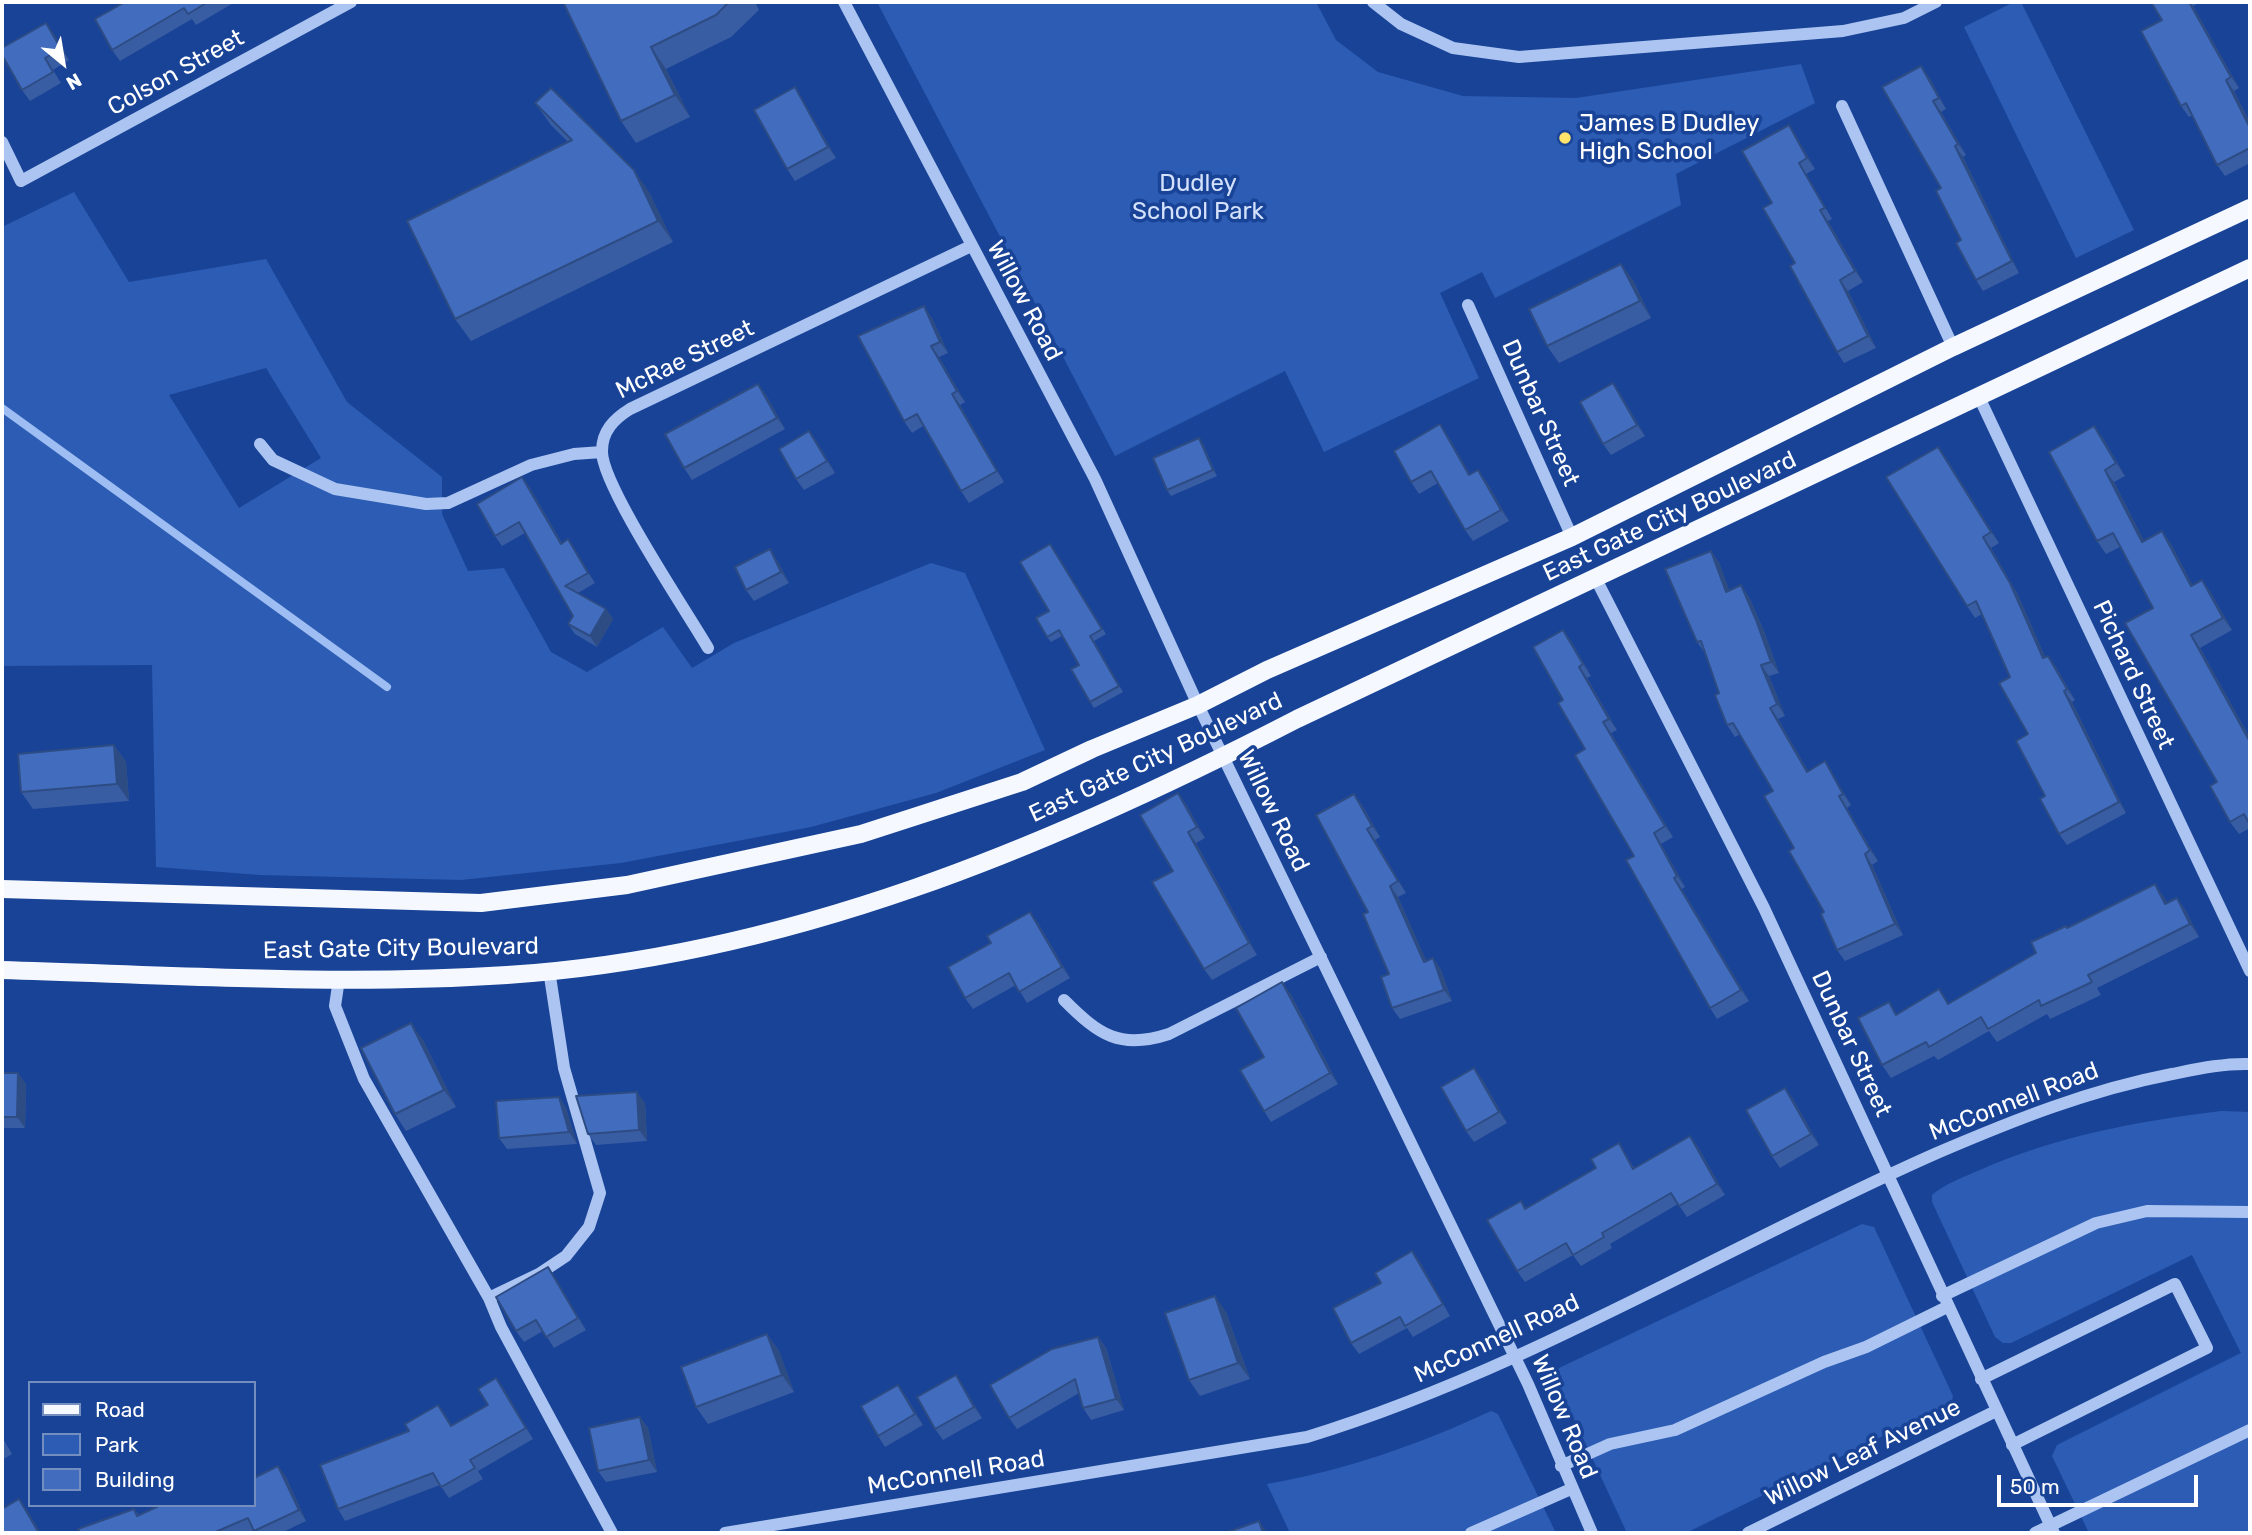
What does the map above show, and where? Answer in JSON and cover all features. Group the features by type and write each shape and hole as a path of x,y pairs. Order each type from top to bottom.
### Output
{"main road":[{"name":"East Gate City Boulevard","path":"2,889 481,902 626,885 861,834 1022,782 1092,749 1198,705 1267,670 1573,537 1953,347 2250,208"},
{"name":"East Gate City Boulevard","path":"2,970 338,979 509,975 690,950 838,913 910,891 1025,847 1223,757 1297,719 2250,268"}],"street":[{"name":"Colson Street","path":"2,142 21,181 351,2"},
{"name":"Willow Road","path":"844,2 1095,480 1198,705 1514,1356 1592,1533"},
{"path":"1373,2 1401,24 1453,48 1519,57 1843,31 1904,18 1936,2"},
{"path":"1842,106 1953,347"},
{"name":"McRae Street","path":"601,452 605,431 616,417 971,246"},
{"name":"Dunbar Street","path":"1468,305 1573,537"},
{"name":"Pichard Street","path":"1979,397 2250,971"},
{"path":"260,444 273,460 335,489 426,504 448,503 531,465 574,454 601,452 612,487 708,648"},
{"name":"Dunbar Street","path":"1596,579 1764,908 1944,1301 2053,1530"},
{"path":"1064,1000 1111,1038 1145,1042 1203,1017 1321,957"},
{"path":"489,1298 539,1274 566,1256 589,1227 600,1194 564,1068 549,970"},
{"path":"338,979 335,1006 364,1079 489,1298 500,1327 612,1533"},
{"name":"McConnell Road","path":"725,1533 1307,1437 1393,1409 1514,1356 1888,1175 2025,1115 2119,1084 2249,1060"},
{"path":"1561,1466 1610,1444 1675,1430 1824,1362 1866,1347 1944,1301 2096,1223 2147,1211 2250,1212"},
{"path":"1981,1379 2175,1283 2207,1348 2012,1445"},
{"name":"Willow Leaf Avenue","path":"1748,1533 1996,1411"},
{"path":"2035,1533 2053,1530 2250,1430"},
{"path":"1471,1533 1571,1489"}],"green space":[{"name":"Dudley School Park","path":"877,2 1316,2 1336,40 1378,72 1463,96 1576,98 1801,64 1815,103 1676,174 1681,205 1495,298 1482,272 1440,293 1479,378 1324,452 1285,371 1115,456"},
{"path":"2014,2 2021,2 2134,230 2076,258 1964,27"},
{"path":"74,192 129,282 266,259 347,402 442,477 442,514 468,571 504,568 551,652 587,672 663,627 692,668 734,643 931,563 965,573 1045,750 936,793 811,827 621,863 461,880 260,875 156,867 152,665 2,666 2,227","holes":["266,368 321,458 239,508 169,395"]},
{"path":"2221,1111 2250,1112 2250,1533 2089,1533 2052,1456 2057,1445 2241,1353 2192,1255 2011,1343 2003,1343 1995,1337 1932,1202 1932,1195 1949,1184 2009,1158 2068,1139 2129,1125"},
{"path":"1862,1224 1874,1227 1953,1396 1952,1402 1686,1533 1627,1533 1556,1380 1559,1368"},
{"path":"1491,1411 1498,1414 1556,1533 1290,1533 1267,1484 1381,1455"}],"building":[{"path":"125,2 208,2 188,14 184,8 112,50 95,19"},
{"path":"563,2 729,2 716,15 651,47 675,95 621,121"},
{"path":"2151,2 2189,2 2231,77 2226,80 2250,128 2250,148 2217,165 2186,103 2181,106 2141,31 2162,20"},
{"path":"46,23 61,49 45,58 53,72 22,90 2,55 2,48"},
{"path":"1921,66 1939,98 1933,101 1958,144 1955,146 2012,261 1976,280 1956,243 1961,240 1936,191 1941,188 1882,87"},
{"path":"795,87 828,147 787,169 754,110"},
{"path":"551,88 634,170 658,221 455,319 407,221 572,140 535,103"},
{"path":"1789,125 1807,158 1799,163 1825,208 1820,210 1855,271 1840,280 1868,336 1837,352 1790,266 1795,263 1763,208 1772,203 1742,151"},
{"path":"1621,264 1640,301 1547,346 1529,309"},
{"path":"924,306 940,342 931,346 957,391 952,394 997,471 961,491 917,414 904,421 858,336"},
{"path":"1613,383 1637,425 1603,444 1580,402"},
{"path":"758,384 777,418 684,468 665,434"},
{"path":"1440,424 1469,475 1478,470 1501,510 1465,530 1431,471 1411,482 1394,451"},
{"path":"2094,426 2116,463 2105,470 2142,542 2162,531 2191,586 2202,580 2223,618 2191,635 2250,742 2250,825 2244,814 2230,822 2210,786 2217,782 2125,623 2153,608 2113,533 2097,541 2049,452"},
{"path":"809,431 827,461 796,479 779,449"},
{"path":"1199,438 1213,470 1167,490 1153,458"},
{"path":"1938,447 1991,532 1983,537 2010,583 2043,658 2048,656 2067,689 2064,691 2119,802 2059,834 2040,799 2045,796 2016,741 2028,734 1999,683 2010,677 1976,601 1967,606 1886,477"},
{"path":"522,477 561,544 568,539 588,573 565,586 606,609 590,636 568,624 573,616 519,522 495,536 477,504"},
{"path":"1050,544 1102,629 1090,636 1119,686 1090,702 1071,669 1079,665 1059,630 1047,637 1036,618 1049,611 1020,562"},
{"path":"770,549 781,572 746,590 735,567"},
{"path":"1711,551 1726,592 1741,585 1756,620 1771,662 1761,665 1777,704 1770,708 1807,772 1825,761 1843,794 1839,796 1870,850 1865,854 1895,924 1837,950 1821,914 1824,912 1789,851 1794,848 1764,796 1773,791 1733,723 1727,725 1715,695 1719,693 1701,641 1697,642 1665,569"},
{"path":"1563,630 1583,664 1579,667 1609,719 1603,722 1665,826 1654,833 1677,876 1674,878 1741,990 1710,1008 1626,860 1634,856 1575,755 1585,749 1558,703 1563,700 1533,647"},
{"path":"114,745 117,784 21,792 18,754"},
{"path":"1178,793 1197,827 1188,832 1249,943 1204,969 1152,882 1173,871 1140,815"},
{"path":"1354,794 1372,826 1367,829 1398,881 1390,886 1424,962 1433,958 1444,990 1392,1008 1381,977 1389,974 1363,914 1368,912 1316,815"},
{"path":"2155,884 2165,904 2177,898 2190,924 2088,975 2092,982 2041,1006 2039,1000 1988,1029 1981,1017 1929,1047 1926,1042 1882,1065 1858,1018 1889,1002 1896,1015 1939,989 1948,1004 2036,953 2031,942 2066,926 2067,928"},
{"path":"1030,912 1062,967 1019,992 1009,973 965,998 948,967 991,943 987,936"},
{"path":"1282,982 1330,1073 1264,1111 1240,1070 1264,1057 1236,1008"},
{"path":"411,1023 444,1090 395,1114 361,1048"},
{"path":"1474,1068 1499,1112 1466,1131 1441,1087"},
{"path":"2,1073 18,1073 17,1117 2,1117"},
{"path":"1785,1088 1811,1134 1772,1156 1746,1110"},
{"path":"637,1092 639,1130 588,1134 576,1096"},
{"path":"559,1097 569,1132 499,1138 496,1101"},
{"path":"1690,1136 1717,1184 1679,1206 1671,1193 1602,1233 1604,1237 1573,1255 1566,1243 1517,1271 1487,1220 1521,1201 1525,1209 1596,1168 1591,1159 1619,1143 1633,1169"},
{"path":"1412,1251 1443,1304 1405,1326 1400,1317 1351,1343 1333,1308 1381,1283 1375,1273"},
{"path":"548,1267 578,1318 546,1337 536,1320 516,1331 496,1297"},
{"path":"1215,1296 1238,1363 1189,1380 1165,1313"},
{"path":"767,1334 782,1375 696,1407 681,1367"},
{"path":"1098,1337 1116,1399 1083,1408 1075,1379 1009,1418 990,1385 1052,1349"},
{"path":"956,1375 974,1407 935,1429 917,1397"},
{"path":"496,1378 526,1428 470,1460 475,1468 441,1487 433,1473 338,1509 320,1465 409,1431 405,1424 438,1405 451,1426 488,1405 478,1389"},
{"path":"898,1385 915,1414 878,1436 861,1406"},
{"path":"640,1417 649,1460 598,1471 589,1428"},
{"path":"278,1466 299,1510 254,1531 248,1518 213,1533 80,1533 78,1529 134,1509 137,1516 157,1507 256,1507 256,1477"},
{"path":"19,1499 39,1533 2,1533 2,1509"},
{"path":"1259,1521 1263,1533 1225,1533"}],"waterway":[{"path":"2,408 387,687"}],"place":[{"name":"James B Dudley High School","path":"1565,138"}]}
